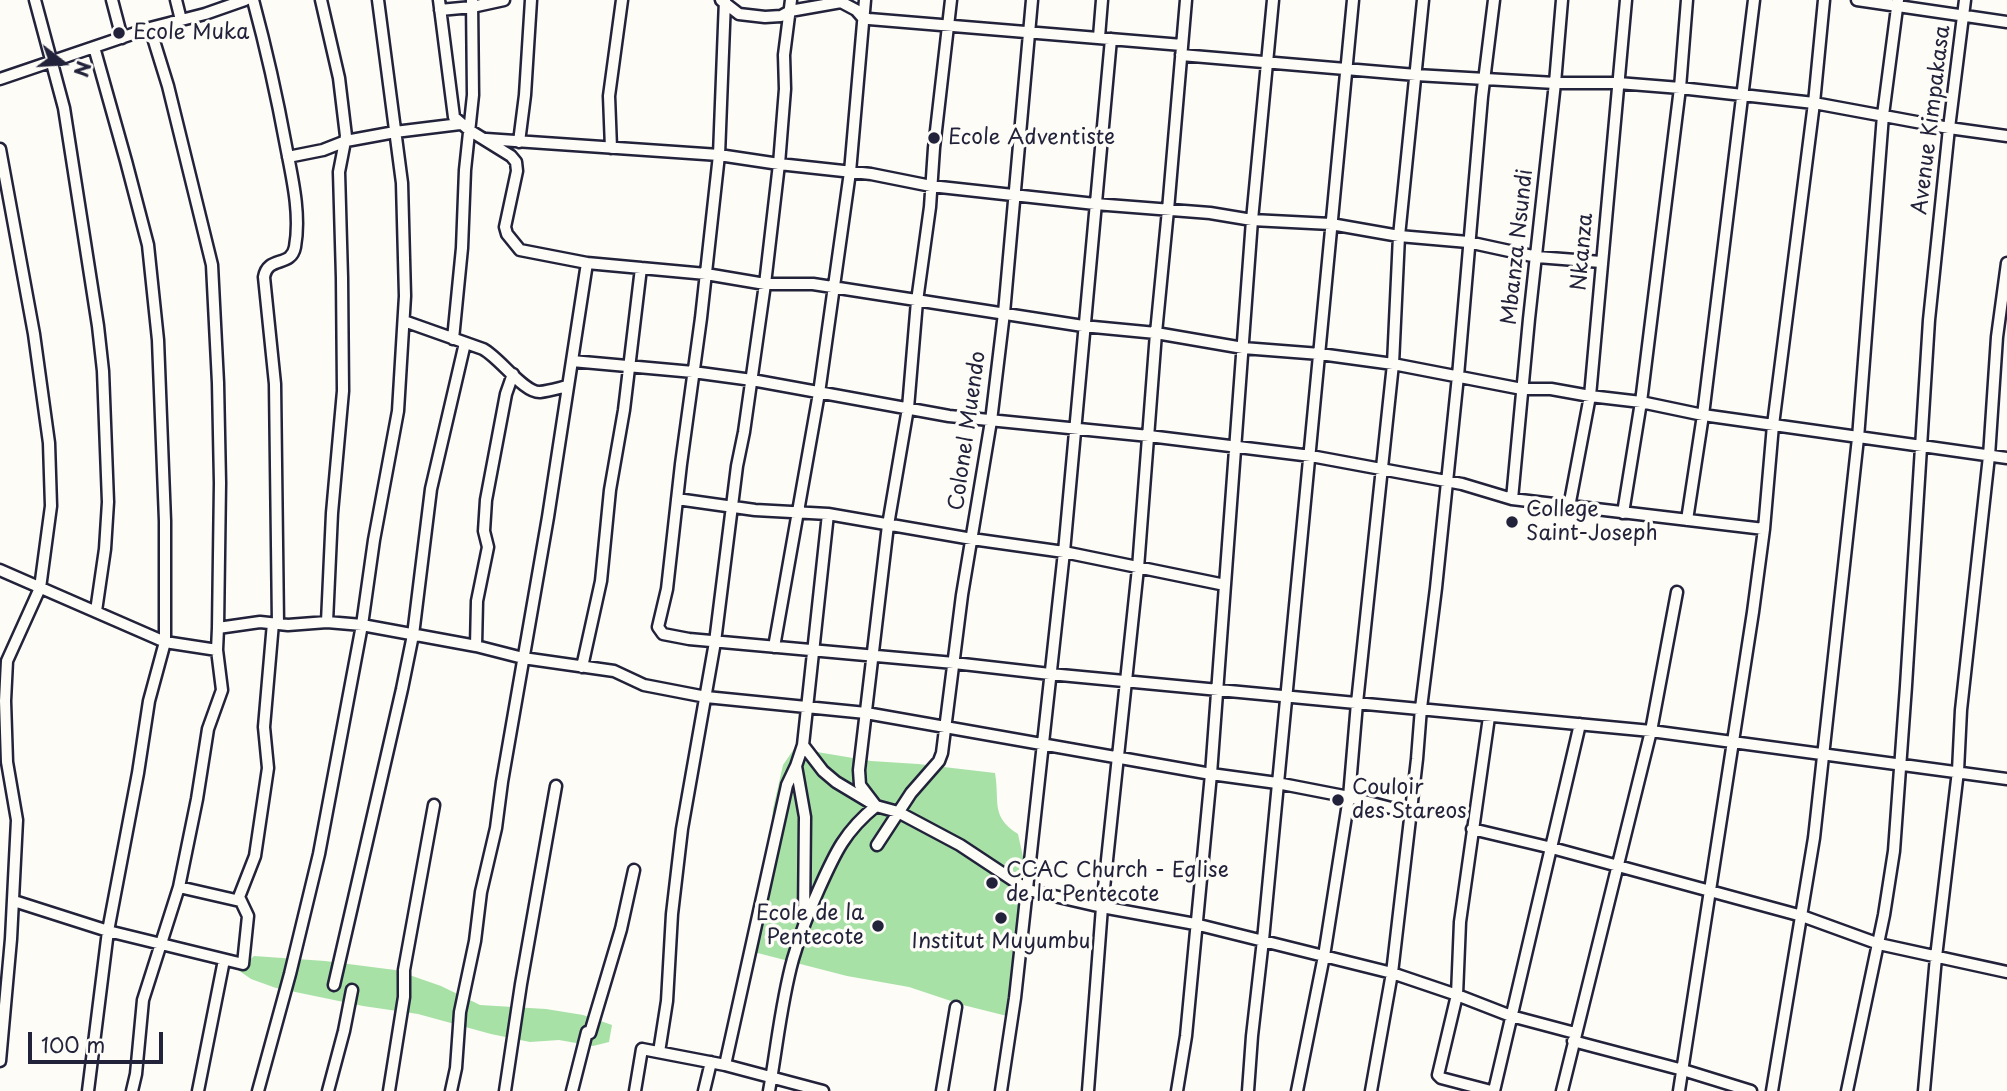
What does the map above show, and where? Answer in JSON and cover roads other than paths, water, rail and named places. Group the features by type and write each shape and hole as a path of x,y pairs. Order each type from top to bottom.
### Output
{"street":[{"path":"35,0 64,108 103,371 108,502 105,549 96,611"},
{"path":"112,0 122,38"},
{"path":"176,0 181,20"},
{"path":"0,79 150,28 245,0"},
{"path":"14,901 108,931 243,964 248,916 239,897 255,856 268,768 264,727 276,623 275,384 264,277 265,270 271,264 288,259 293,254 296,243 293,186 288,157 268,54 253,0"},
{"path":"321,0 340,78 346,141 339,172 343,391 327,622"},
{"path":"258,1091 319,853 362,625 374,540 398,411 404,321 402,183 378,0"},
{"path":"504,0 440,5 454,117 516,162 517,171 505,227 507,234 520,250 587,263 706,274 765,284 792,283 833,287 1083,326 1156,333 1243,348 1320,354 1393,364 1522,389 1551,388 1703,415 2007,458"},
{"path":"519,142 531,0"},
{"path":"611,148 609,96 622,0"},
{"path":"774,646 819,393 850,172 865,0"},
{"path":"876,806 860,785 859,778 888,525 908,408 917,301 951,0"},
{"name":"Colonel Muendo","path":"877,845 918,783 939,761 946,726 991,421 1004,313 1032,0"},
{"path":"1099,37 1102,0"},
{"path":"1088,1091 1102,907 1128,680 1186,0"},
{"path":"1177,1091 1186,1036 1211,774 1252,220 1273,0"},
{"path":"1248,1091 1353,0"},
{"path":"1297,1091 1324,956 1349,797 1393,364 1399,236 1423,0"},
{"path":"1371,1091 1392,973 1417,759 1458,376 1468,242 1494,0"},
{"name":"Mbanza Nsundi","path":"1512,499 1562,0"},
{"name":"Nkanza","path":"1569,507 1590,396 1626,0"},
{"path":"1623,513 1641,402 1680,88 1687,0"},
{"path":"1687,520 1703,415 1754,0"},
{"path":"1679,1091 1753,612 1824,0"},
{"path":"1857,0 1898,3 2007,22"},
{"name":"Avenue Kimpakasa","path":"1847,1091 1879,944 1894,851 1929,320 1965,0"},
{"path":"723,1 744,16 780,16 790,6 841,2 856,10 863,18 1111,38 1266,63 1555,83 1618,83 1742,94 1814,103 2007,136"},
{"path":"723,1 719,155 667,589 658,627 663,634 715,642 1580,724 2007,779"},
{"path":"1772,1091 1814,838 1858,438 1883,116 1898,3"},
{"path":"453,339 462,248 465,127 473,96 472,4"},
{"path":"659,1052 667,1001 672,914 682,829 715,642 765,284 779,164 785,89 784,55 790,6"},
{"path":"132,1091 142,1005 179,887 208,729 222,690 217,650 220,483 212,265 168,86 150,28"},
{"path":"1001,1091 1015,998 1044,744 1111,38"},
{"path":"88,1091 108,931 138,773 146,714 165,642 165,521 158,340 148,245 94,47"},
{"path":"288,157 323,150 346,141 396,132 465,127"},
{"path":"484,139 719,155 850,172 931,186 1095,204 1210,213 1252,220 1331,224 1399,236 1468,242 1537,257 1601,262"},
{"path":"0,149 34,334 49,443 51,506 40,588 3,658 7,762 17,820 14,901 0,1061"},
{"path":"0,220 13,217"},
{"path":"451,1091 456,1068 460,1012 475,941 481,892 496,828 587,263"},
{"path":"1924,1091 1989,456 1997,337 2007,263"},
{"path":"582,667 601,581 610,490 624,410 641,268"},
{"path":"404,321 494,355 520,383 533,391 568,386"},
{"path":"334,985 402,689 412,635 431,489 466,343"},
{"path":"572,361 752,380 991,421 1076,428 1311,456 1462,484 1512,499 1764,529"},
{"path":"476,646 477,601 488,547 484,531 486,500 506,394 513,374"},
{"path":"677,499 732,508 828,514 1064,552 1225,585"},
{"path":"725,1065 785,796 803,745 828,514"},
{"path":"0,570 165,642 217,650"},
{"path":"1562,1091 1651,732 1677,592"},
{"path":"218,628 250,622 362,625 476,646 523,658 614,671 644,685 706,697 866,713 946,726 1211,774 1277,783 1349,797 1410,813"},
{"path":"1489,716 1460,922 1457,995 1438,1075 1493,1091 1580,724"},
{"path":"803,745 823,771 836,782 876,806 898,812 960,845 1028,890 1195,924 1392,973 1574,1037 1751,1091"},
{"path":"796,766 805,817 803,930"},
{"path":"505,1091 556,786"},
{"path":"389,1091 404,997 404,970 435,804"},
{"path":"769,1091 788,983 803,930 843,840 857,821 876,806"},
{"path":"1472,829 1802,916 1879,944 2007,972"},
{"path":"572,1091 621,929 634,870"},
{"path":"179,887 240,901"},
{"path":"198,1091 224,960"},
{"path":"328,1091 352,990"},
{"path":"942,1091 956,1007"},
{"path":"635,1091 642,1049 725,1065 823,1091"},
{"path":"704,1091 711,1062"}],"place":[{"name":"Ecole Muka","path":"119,33"},
{"name":"Ecole Adventiste","path":"934,138"},
{"name":"College Saint-Joseph","path":"1512,522"},
{"name":"Couloir des Stareos","path":"1338,800"},
{"name":"CCAC Church - Eglise de la Pentecote","path":"992,883"},
{"name":"Institut Muyumbu","path":"1001,918"},
{"name":"Ecole de la Pentecote","path":"878,926"}]}
